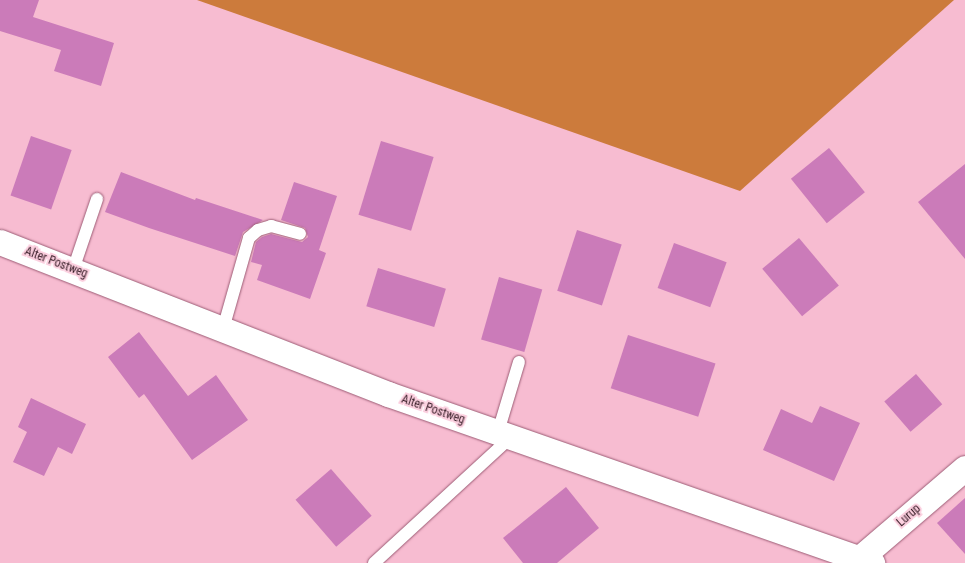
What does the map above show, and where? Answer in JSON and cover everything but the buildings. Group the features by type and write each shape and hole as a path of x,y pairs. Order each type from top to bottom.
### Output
{"street":[{"name":"Alter Postweg","path":"0,242 223,329 505,435 862,562"},
{"name":"Lurup","path":"862,562 965,468"}],"lane":[{"path":"73,270 97,199"},
{"path":"223,329 249,238 258,230 271,226 300,234"},
{"path":"374,563 505,435 519,362"}],"shaded area":[{"path":"197,0 954,0 740,191"}]}
